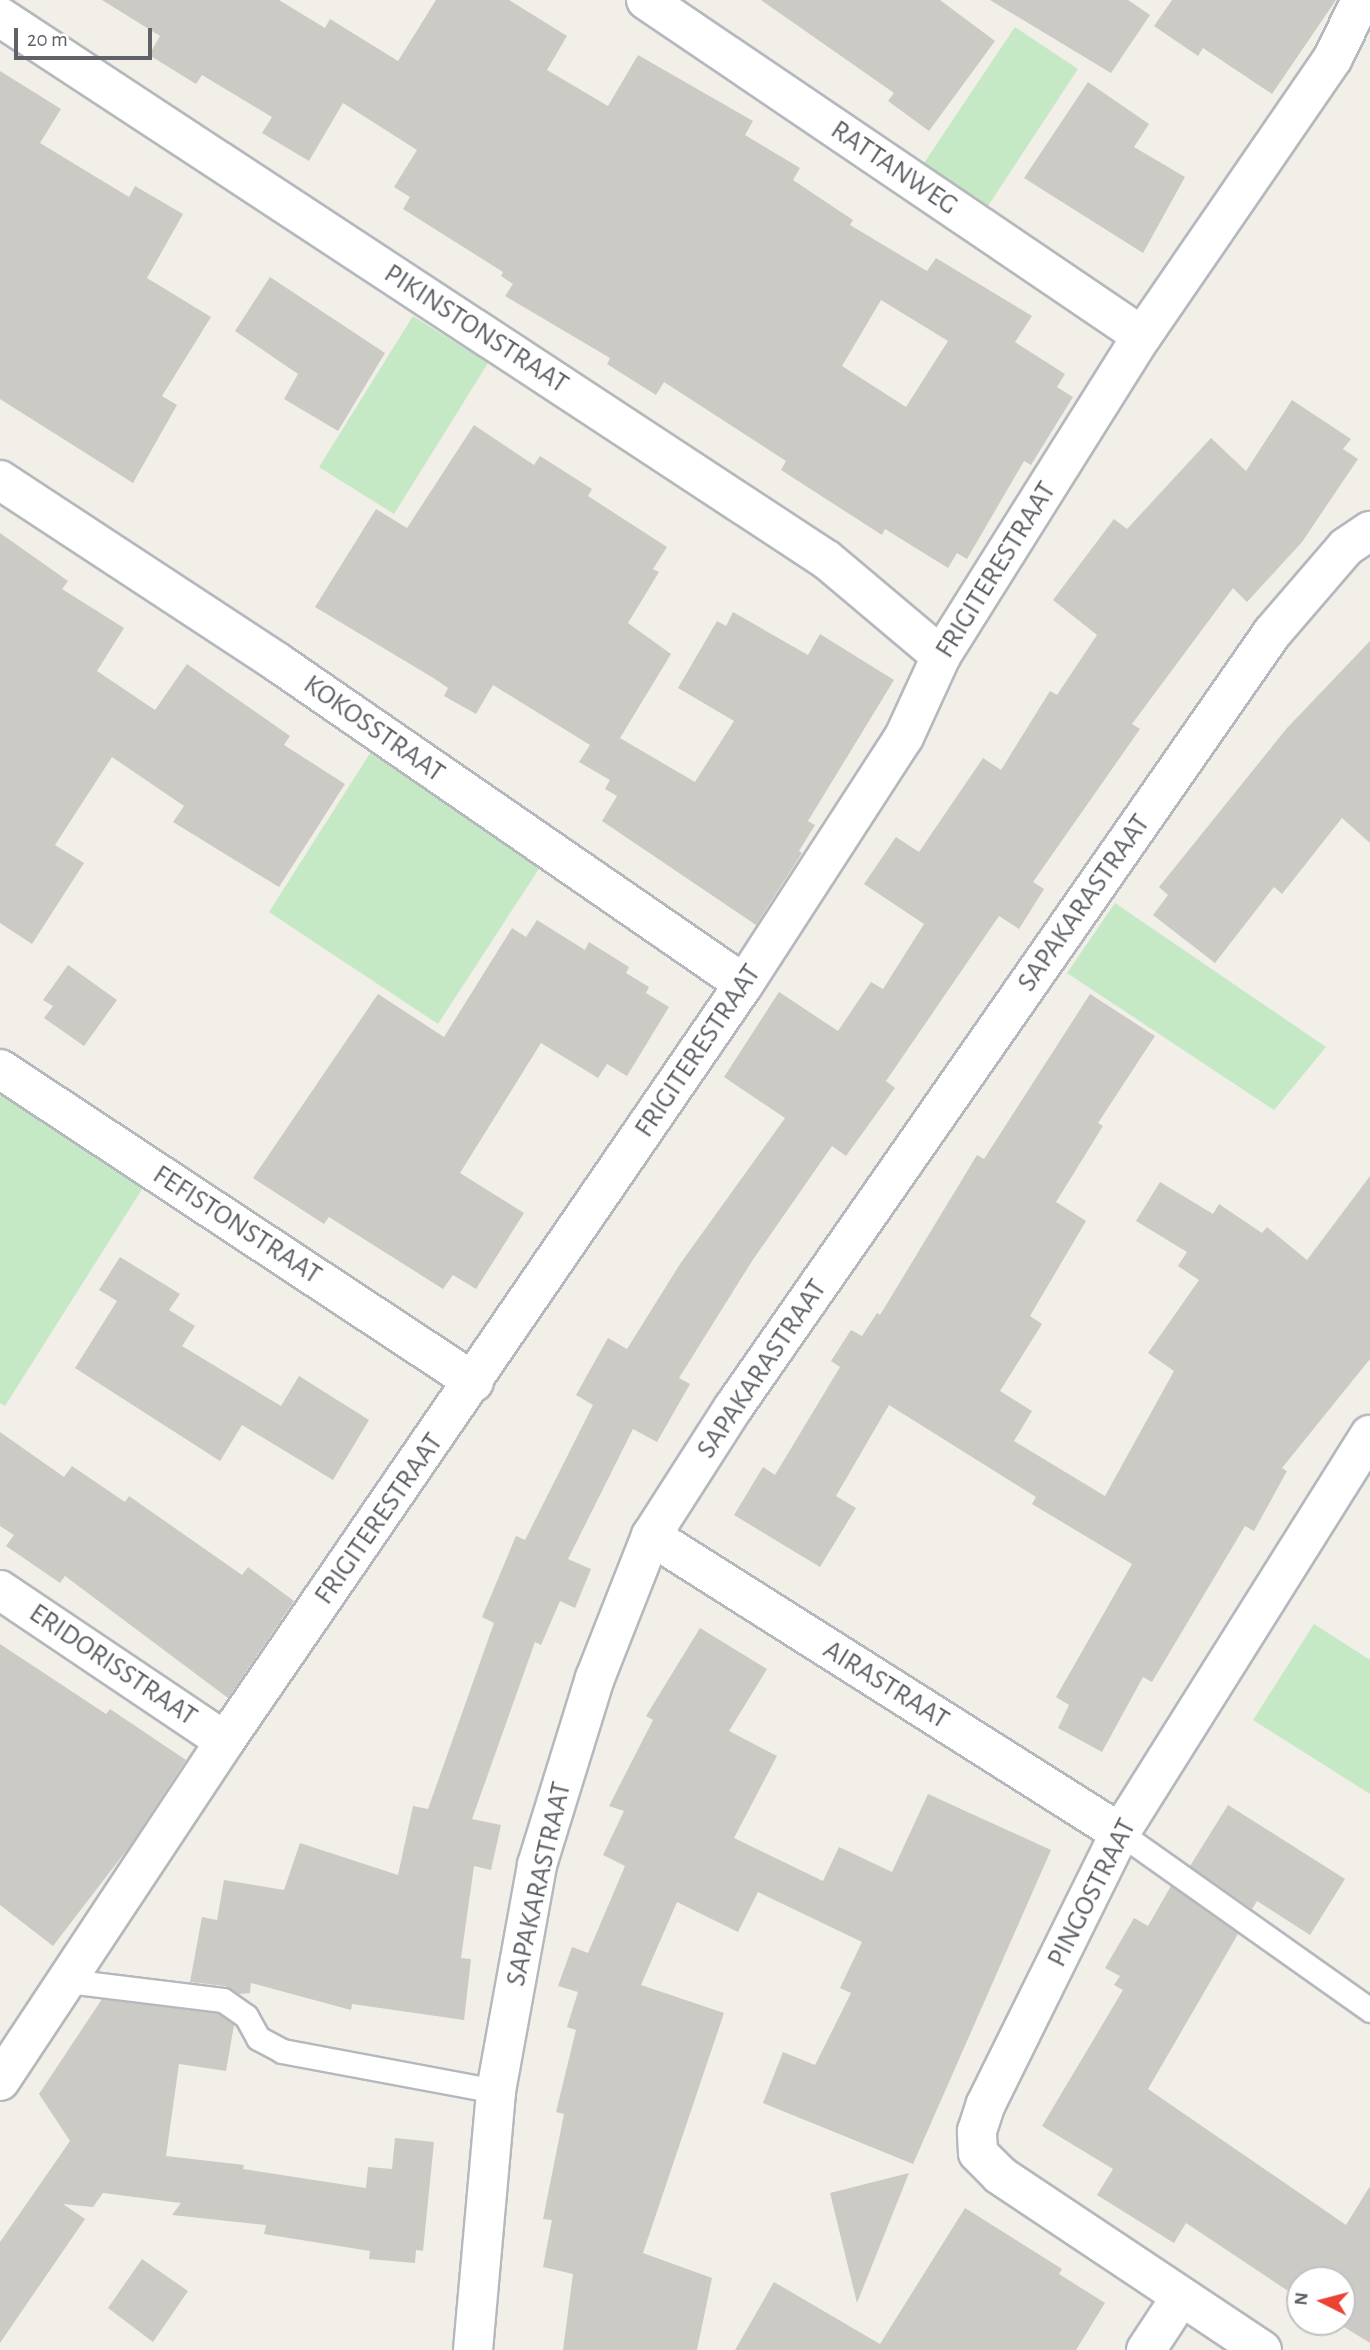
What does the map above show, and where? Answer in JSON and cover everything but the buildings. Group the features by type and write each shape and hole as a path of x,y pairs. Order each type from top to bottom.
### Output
{"street":[{"name":"RATTANWEG","path":"646,0 1143,336"},
{"name":"FRIGITERESTRAAT","path":"6,2060 68,1981 226,1741 744,984 904,737 941,656 1143,336 1333,58 1361,0"},
{"name":"PIKINSTONSTRAAT","path":"0,17 827,560 941,656"},
{"name":"KOKOSSTRAAT","path":"0,480 277,662 744,984"},
{"name":"SAPAKARASTRAAT","path":"473,2350 496,2091 537,1865 595,1678 651,1536 733,1408 1272,634 1346,547 1370,531"},
{"name":"FEFISTONSTRAAT","path":"0,1069 474,1382"},
{"name":"PINGOSTRAAT","path":"1181,2297 1039,2205 978,2153 977,2131 986,2105 1120,1833 1370,1434"},
{"name":"AIRASTRAAT","path":"651,1536 1120,1833"},
{"name":"ERIDORISSTRAAT","path":"0,1590 226,1741"},
{"path":"1146,2350 1181,2297 1262,2350"}],"lane":[{"path":"1120,1833 1370,2010"},
{"path":"68,1981 223,2000 246,2016 258,2038 282,2051 496,2091"}],"green space":[{"path":"1015,27 1078,69 984,212 920,169"},
{"path":"413,316 488,363 394,514 319,467"},
{"path":"374,747 544,861 438,1024 269,912"},
{"path":"1115,903 1326,1047 1274,1110 1067,973"},
{"path":"0,1094 144,1186 5,1406 0,1403"},
{"path":"1314,1624 1370,1660 1370,1794 1253,1720"}]}
